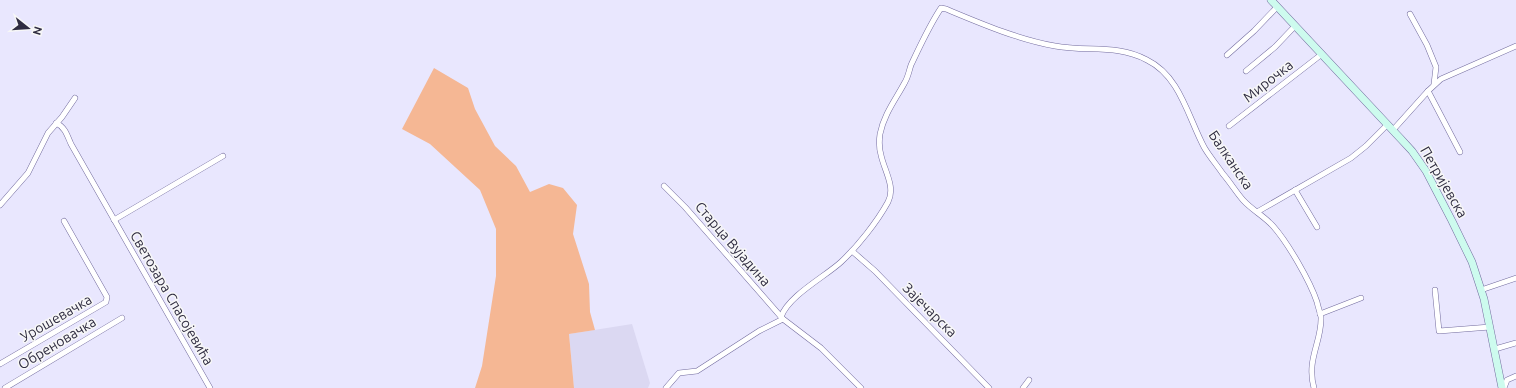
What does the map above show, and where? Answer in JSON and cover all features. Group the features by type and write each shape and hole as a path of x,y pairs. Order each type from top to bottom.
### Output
{"main road":[{"name":"Петријевска","path":"1271,0 1388,124 1412,151 1426,171 1465,248 1481,290 1503,388"}],"street":[{"path":"1227,55 1254,31 1277,7"},
{"name":"Балканска","path":"852,251 876,221 890,195 891,190 881,156 880,145 884,123 892,103 904,83 910,67 934,17 940,8 946,9 994,30 1027,40 1056,46 1129,52 1147,60 1162,70 1172,82 1184,103 1204,148 1243,200 1273,226 1285,242 1308,283 1316,300 1320,314 1320,326 1311,371 1314,388"},
{"path":"1410,14 1427,45 1436,67 1437,73 1434,84"},
{"path":"1246,71 1270,51 1295,26"},
{"path":"1393,130 1434,84 1441,79 1516,46"},
{"name":"Мирочка","path":"1229,126 1322,54"},
{"path":"1428,91 1460,152"},
{"path":"0,205 28,173 43,142 75,98"},
{"name":"Светозара Спасојевића","path":"56,123 66,132 71,144 210,388"},
{"path":"1257,212 1356,155 1388,124"},
{"name":"Светозара Спасојевића","path":"114,220 223,156"},
{"name":"Старца Вујадина","path":"664,186 685,207 782,318 821,348 861,388"},
{"path":"1295,190 1317,227"},
{"name":"Урошевачка","path":"0,364 106,302 107,296 64,221"},
{"path":"666,388 679,373 697,371 782,318 784,311 800,294 813,282 842,262 852,251"},
{"name":"Зајечарска","path":"852,251 880,277 989,388"},
{"path":"1481,290 1516,278"},
{"path":"1435,290 1439,331 1490,326"},
{"path":"1320,314 1361,298"},
{"name":"Обреновачка","path":"5,388 122,318"},
{"path":"1495,349 1516,343"},
{"path":"1503,388 1507,380 1516,376"},
{"path":"1023,388 1029,380"}],"shaded area":[{"path":"434,68 468,88 475,109 495,146 516,166 530,192 549,184 563,188 577,205 573,234 589,284 590,312 595,330 569,334 574,388 475,388 482,366 496,276 496,229 480,190 430,144 402,129"},
{"path":"632,324 650,383 648,388 574,388 569,334"}]}
